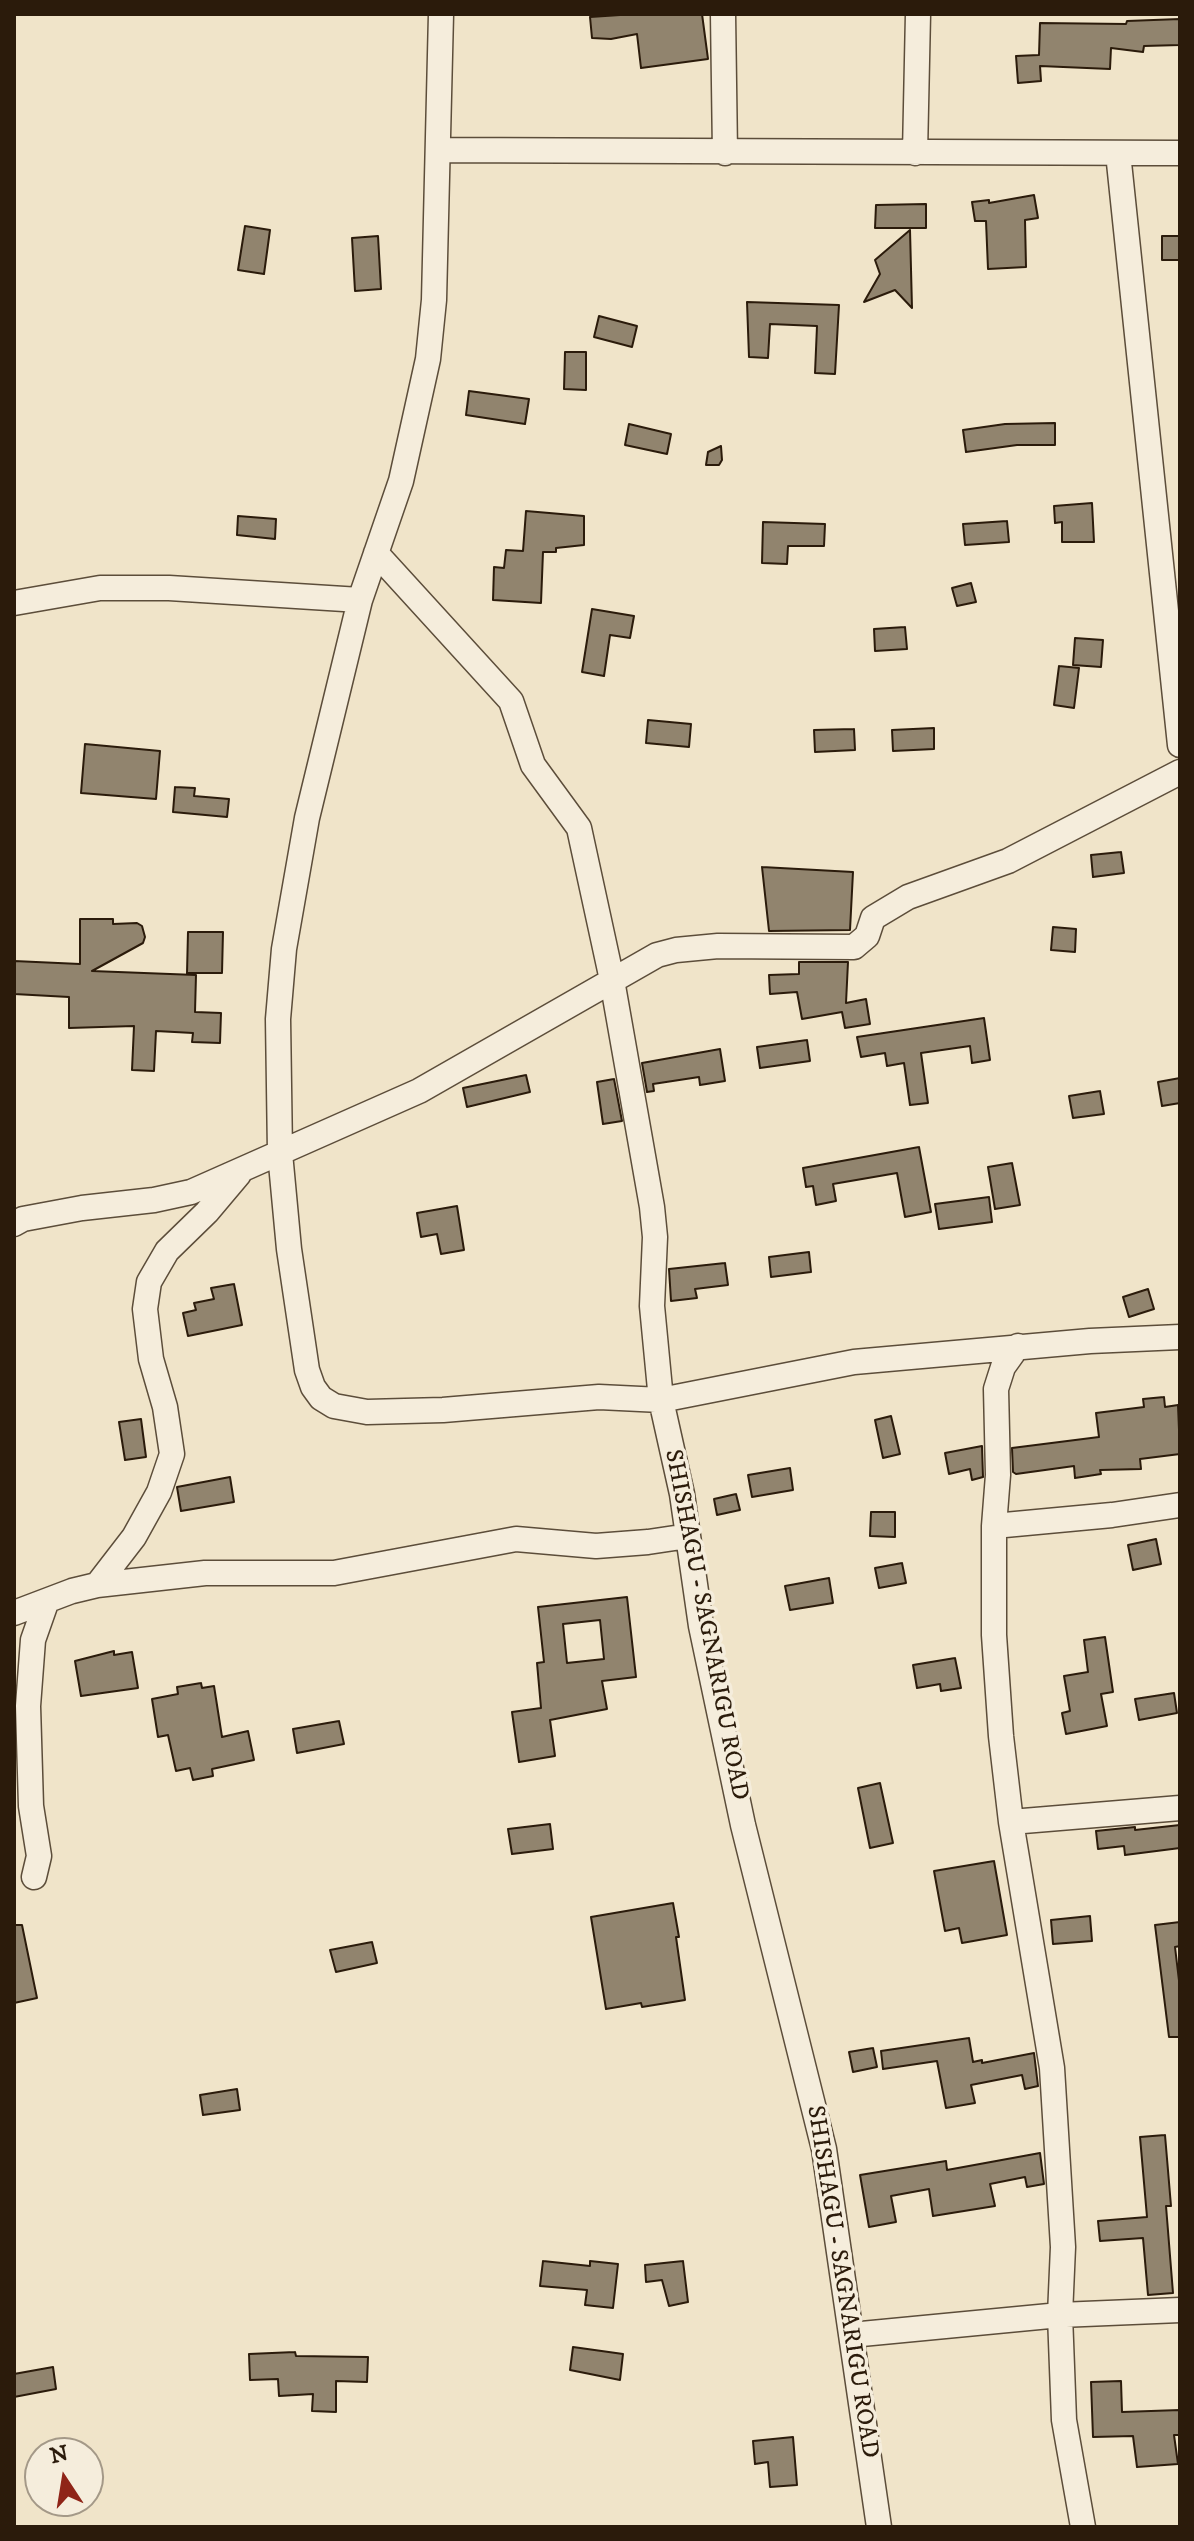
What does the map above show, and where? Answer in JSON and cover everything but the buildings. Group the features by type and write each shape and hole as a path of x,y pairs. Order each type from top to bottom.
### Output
{"street":[{"path":"441,14 434,300 428,359 401,481 360,600 307,818 284,949 278,1019 280,1153 291,1264 307,1370 313,1387 321,1398 334,1406 367,1412 502,1407 599,1397 661,1400 854,1362 1018,1346 1180,1337"},
{"path":"723,14 725,153"},
{"path":"915,153 918,14"},
{"path":"438,150 1180,153"},
{"path":"1118,153 1180,745"},
{"name":"SHISHAGU - SAGNARIGU ROAD","path":"376,553 511,701 533,765 579,828 612,980 652,1207 655,1237 652,1306 661,1400 676,1464 701,1626 743,1825 824,2149 879,2527"},
{"path":"14,603 100,588 169,588 360,600"},
{"path":"14,1224 23,1219 67,1210 154,1200 191,1192 242,1171 419,1091 657,955 718,946 854,947 867,936 873,918 908,897 1008,861 1180,772"},
{"path":"97,1585 134,1537 159,1492 172,1454 165,1407 151,1359 145,1309 149,1282 167,1251 207,1212 242,1171"},
{"path":"1018,1346 1003,1367 996,1389 998,1475 994,1526 994,1635 1011,1822 1052,2068 1063,2247 1060,2315 1064,2420 1083,2527"},
{"path":"994,1526 1180,1505"},
{"path":"14,1613 97,1585 205,1573 334,1573 516,1539 596,1546 688,1536"},
{"path":"34,1877 39,1856 31,1806 28,1706 33,1640 46,1603"},
{"path":"1011,1822 1180,1808"},
{"path":"851,2335 1060,2315 1180,2310"}]}
